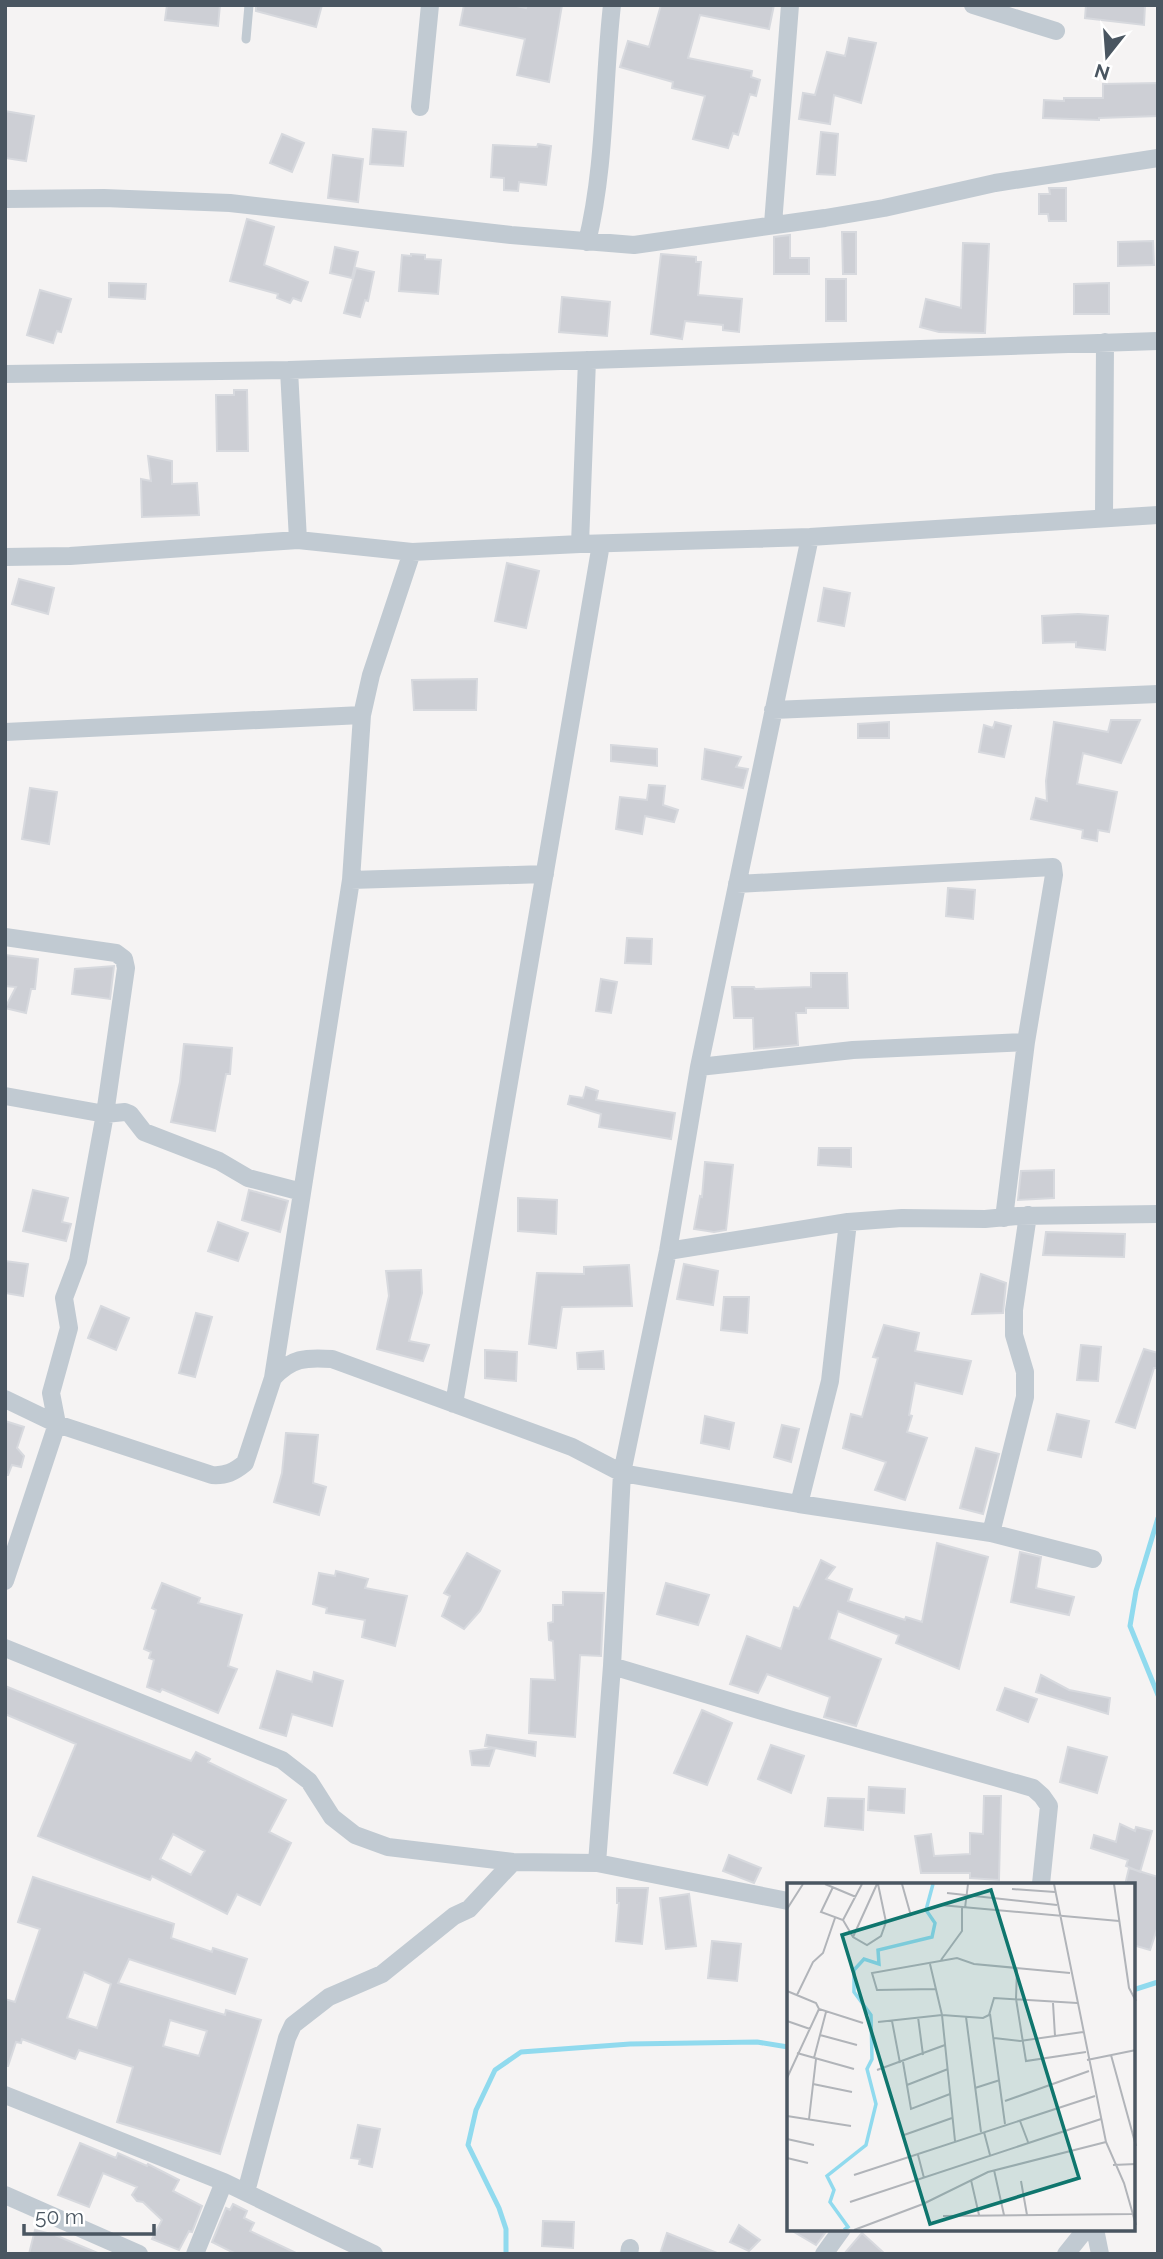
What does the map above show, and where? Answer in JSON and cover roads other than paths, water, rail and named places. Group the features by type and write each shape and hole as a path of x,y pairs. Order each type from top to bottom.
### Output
{"street":[{"path":"420,107 430,5"},
{"path":"587,242 597,195 603,145 606,53 612,5"},
{"path":"773,224 790,5"},
{"path":"973,5 1056,31"},
{"path":"5,199 104,198 230,203 634,245 733,233 773,224 837,216 995,183 1158,158"},
{"path":"5,374 289,370 1158,341"},
{"path":"1104,517 1105,342"},
{"path":"580,544 587,360"},
{"path":"289,370 298,540"},
{"path":"5,557 70,556 298,540 412,552 810,537 1158,515"},
{"path":"597,1863 612,1666 622,1473 668,1251 699,1067 810,537"},
{"path":"454,1404 601,544"},
{"path":"5,1399 57,1424 212,1475 235,1471 245,1463 273,1378 351,880 362,715 371,675 412,552"},
{"path":"774,710 1158,694"},
{"path":"5,732 362,715"},
{"path":"737,884 1053,867 1054,875 1026,1042 1004,1218"},
{"path":"351,880 545,874"},
{"path":"5,937 116,953 124,959 126,968 105,1114 78,1261 64,1298 69,1328 51,1393 57,1424 5,1581"},
{"path":"699,1067 853,1050 1026,1042"},
{"path":"5,1096 105,1114 125,1112 130,1114 144,1132 219,1161 248,1178 302,1192"},
{"path":"668,1251 848,1222 902,1218 1158,1214"},
{"path":"992,1533 1025,1397 1025,1371 1014,1335 1014,1310 1028,1215"},
{"path":"799,1504 830,1381 848,1222"},
{"path":"273,1378 282,1367 307,1357 332,1359 572,1447 622,1473 799,1504 992,1533 1093,1559"},
{"path":"5,1648 282,1760 309,1781 332,1817 355,1835 388,1847 513,1862 597,1863 787,1901"},
{"path":"612,1666 1033,1788 1049,1806 1041,1883"},
{"path":"246,2192 286,2038 293,2025 329,1997 382,1974 454,1916 469,1909 513,1862"},
{"path":"5,2095 224,2182 374,2254"},
{"path":"195,2254 224,2182"},
{"path":"5,2194 139,2254"},
{"path":"824,2254 841,2231"},
{"path":"1066,2254 1084,2231"},
{"path":"1095,2231 1100,2254"}],"lane":[{"path":"246,39 249,5"}],"waterway":[{"path":"1158,1518 1136,1591 1130,1626 1158,1695"},
{"path":"1135,1989 1158,1982"},
{"path":"506,2254 506,2229 499,2208 468,2145 476,2110 495,2070 521,2052 630,2044 757,2042 787,2047"}]}
